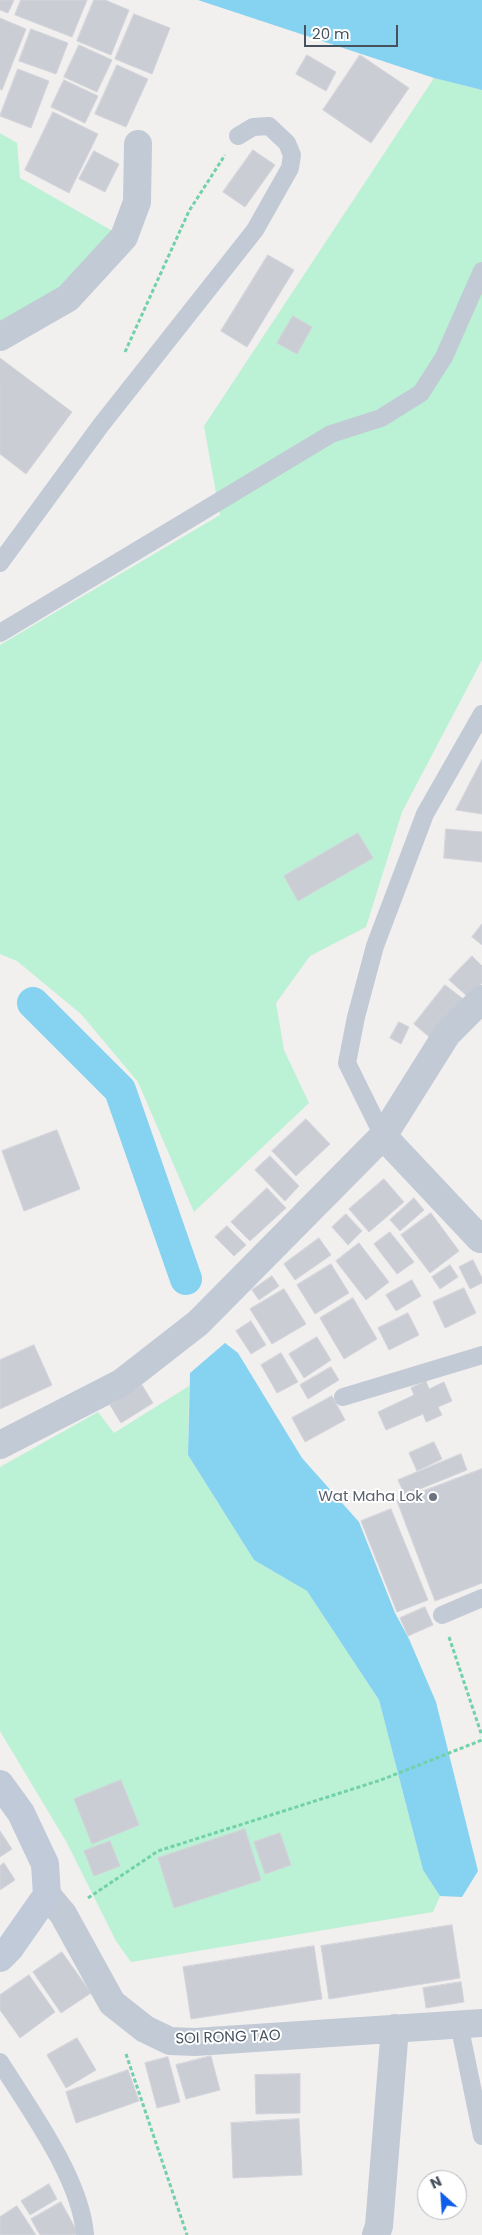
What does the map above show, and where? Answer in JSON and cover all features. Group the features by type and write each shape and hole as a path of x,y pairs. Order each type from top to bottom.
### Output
{"main road":[{"path":"0,1784 21,1812 45,1864 55,1904 0,1958"}],"street":[{"path":"0,337 68,298 124,237 137,202 138,144"},
{"path":"0,1445 121,1383 198,1323 382,1136 447,1034 482,999"},
{"path":"382,1136 481,1241"},
{"name":"SOI RONG TAO","path":"55,1904 112,2002 145,2029 170,2041 195,2042 471,2024"},
{"path":"376,2235 379,2226 395,2028"}],"lane":[{"path":"0,563 101,425 254,230 290,168 292,155 287,143 269,126 253,127 238,136"},
{"path":"0,632 331,434 382,418 421,393 444,357 482,271"},
{"path":"382,1136 348,1063 356,1017 376,946 424,814 482,714"},
{"path":"343,1396 482,1356"},
{"path":"442,1615 482,1598"},
{"path":"471,2024 482,2136"},
{"path":"0,2062 48,2140 74,2189 84,2217 85,2235"}],"path":[{"path":"124,353 189,211 238,136"},
{"path":"442,1615 482,1736"},
{"path":"55,1904 158,1851 381,1780 482,1740"},
{"path":"112,2002 126,2054 187,2235"}],"green space":[{"path":"434,78 482,90 482,660 402,812 366,927 310,956 276,1003 284,1050 309,1103 194,1212 138,1082 81,1014 17,961 0,954 0,645 220,515 204,426"},
{"path":"0,133 17,143 20,178 116,233 65,292 0,329"},
{"path":"189,1386 188,1455 254,1560 307,1591 379,1700 423,1870 440,1896 433,1912 131,1962 116,1941 67,1843 0,1731 0,1467 98,1412 114,1433"}],"water":[{"path":"198,0 482,0 482,90 434,78"},
{"path":"225,1343 238,1353 302,1458 359,1522 395,1613 409,1639 436,1702 478,1871 462,1897 440,1896 423,1870 379,1700 307,1591 254,1560 188,1455 190,1373"}],"building":[{"path":"0,0 14,0 8,13 0,10"},
{"path":"21,0 87,0 72,37 15,15"},
{"path":"94,0 105,0 129,10 111,55 77,41"},
{"path":"134,14 170,28 152,74 115,59"},
{"path":"0,18 26,29 2,90 0,89"},
{"path":"31,29 68,43 56,74 19,61"},
{"path":"79,45 112,60 97,92 64,77"},
{"path":"307,55 336,72 326,91 296,74"},
{"path":"360,55 409,88 371,143 323,110"},
{"path":"117,65 148,79 126,127 95,114"},
{"path":"18,69 49,81 31,128 0,116"},
{"path":"64,80 98,96 85,123 51,107"},
{"path":"53,112 98,134 69,193 25,170"},
{"path":"253,150 275,165 245,207 223,192"},
{"path":"94,151 119,164 105,192 79,179"},
{"path":"268,255 294,270 247,347 221,331"},
{"path":"293,316 312,327 297,354 277,343"},
{"path":"0,358 72,412 26,474 0,454"},
{"path":"482,760 482,814 456,810"},
{"path":"446,829 482,832 482,862 444,858"},
{"path":"358,833 373,858 298,901 284,876"},
{"path":"482,924 482,945 472,937"},
{"path":"472,956 482,966 482,983 468,997 449,980"},
{"path":"445,985 466,1001 434,1041 414,1024"},
{"path":"399,1022 409,1027 401,1044 390,1038"},
{"path":"306,1119 330,1144 296,1176 272,1151"},
{"path":"57,1130 80,1189 24,1211 2,1151"},
{"path":"270,1156 299,1186 285,1201 255,1170"},
{"path":"384,1179 404,1202 369,1232 349,1209"},
{"path":"267,1188 286,1208 250,1241 231,1222"},
{"path":"414,1198 424,1210 400,1231 390,1220"},
{"path":"431,1213 459,1251 430,1273 401,1235"},
{"path":"346,1214 362,1231 348,1245 332,1227"},
{"path":"227,1226 246,1245 234,1256 215,1237"},
{"path":"390,1232 414,1262 397,1274 374,1244"},
{"path":"319,1238 331,1255 295,1280 284,1264"},
{"path":"359,1243 389,1282 366,1300 336,1261"},
{"path":"473,1260 482,1278 482,1283 470,1289 459,1267"},
{"path":"331,1264 349,1293 315,1314 297,1285"},
{"path":"450,1265 458,1277 440,1289 432,1277"},
{"path":"272,1276 279,1286 259,1300 252,1290"},
{"path":"412,1280 421,1296 396,1311 386,1295"},
{"path":"464,1288 476,1313 445,1328 433,1302"},
{"path":"284,1289 306,1324 272,1344 250,1309"},
{"path":"353,1298 377,1339 344,1359 320,1318"},
{"path":"408,1313 419,1335 389,1350 378,1328"},
{"path":"251,1321 266,1345 251,1354 236,1331"},
{"path":"317,1337 331,1360 304,1378 289,1354"},
{"path":"34,1345 52,1385 0,1409 0,1360"},
{"path":"281,1353 298,1382 277,1393 261,1365"},
{"path":"331,1367 339,1380 308,1399 300,1385"},
{"path":"426,1381 429,1389 444,1382 452,1401 438,1407 442,1415 426,1422 423,1414 386,1430 378,1412 414,1395 411,1388"},
{"path":"142,1385 153,1403 121,1423 110,1405"},
{"path":"332,1396 345,1420 305,1442 292,1418"},
{"path":"434,1442 442,1459 417,1471 409,1453"},
{"path":"461,1454 467,1470 405,1495 398,1480"},
{"path":"482,1469 482,1583 435,1601 397,1501"},
{"path":"391,1509 428,1600 397,1612 361,1521"},
{"path":"425,1607 433,1625 408,1636 400,1618"},
{"path":"121,1780 139,1825 92,1844 74,1799"},
{"path":"245,1829 261,1880 174,1908 158,1858"},
{"path":"0,1831 12,1849 0,1857"},
{"path":"280,1833 291,1865 265,1874 254,1842"},
{"path":"110,1841 120,1866 94,1876 84,1851"},
{"path":"4,1863 15,1880 0,1890 0,1866"},
{"path":"452,1925 460,1978 329,1999 321,1946"},
{"path":"314,1946 322,1999 191,2019 183,1967"},
{"path":"62,1952 91,1993 61,2013 33,1972"},
{"path":"29,1975 55,2012 20,2038 0,2010 0,1995"},
{"path":"461,1982 464,2002 426,2008 423,1988"},
{"path":"77,2038 96,2070 66,2088 47,2055"},
{"path":"211,2056 220,2090 186,2099 176,2065"},
{"path":"168,2057 180,2102 157,2108 145,2063"},
{"path":"128,2070 139,2101 76,2123 66,2092"},
{"path":"300,2074 300,2113 256,2114 255,2075"},
{"path":"299,2119 302,2175 233,2178 231,2123"},
{"path":"49,2184 57,2199 30,2215 21,2201"},
{"path":"61,2202 78,2233 74,2235 40,2235 31,2219"},
{"path":"17,2206 36,2235 0,2235 0,2217"}],"waterway":[{"path":"33,1003 120,1090 186,1279"}],"place":[{"name":"Wat Maha Lok","path":"433,1497"}]}
